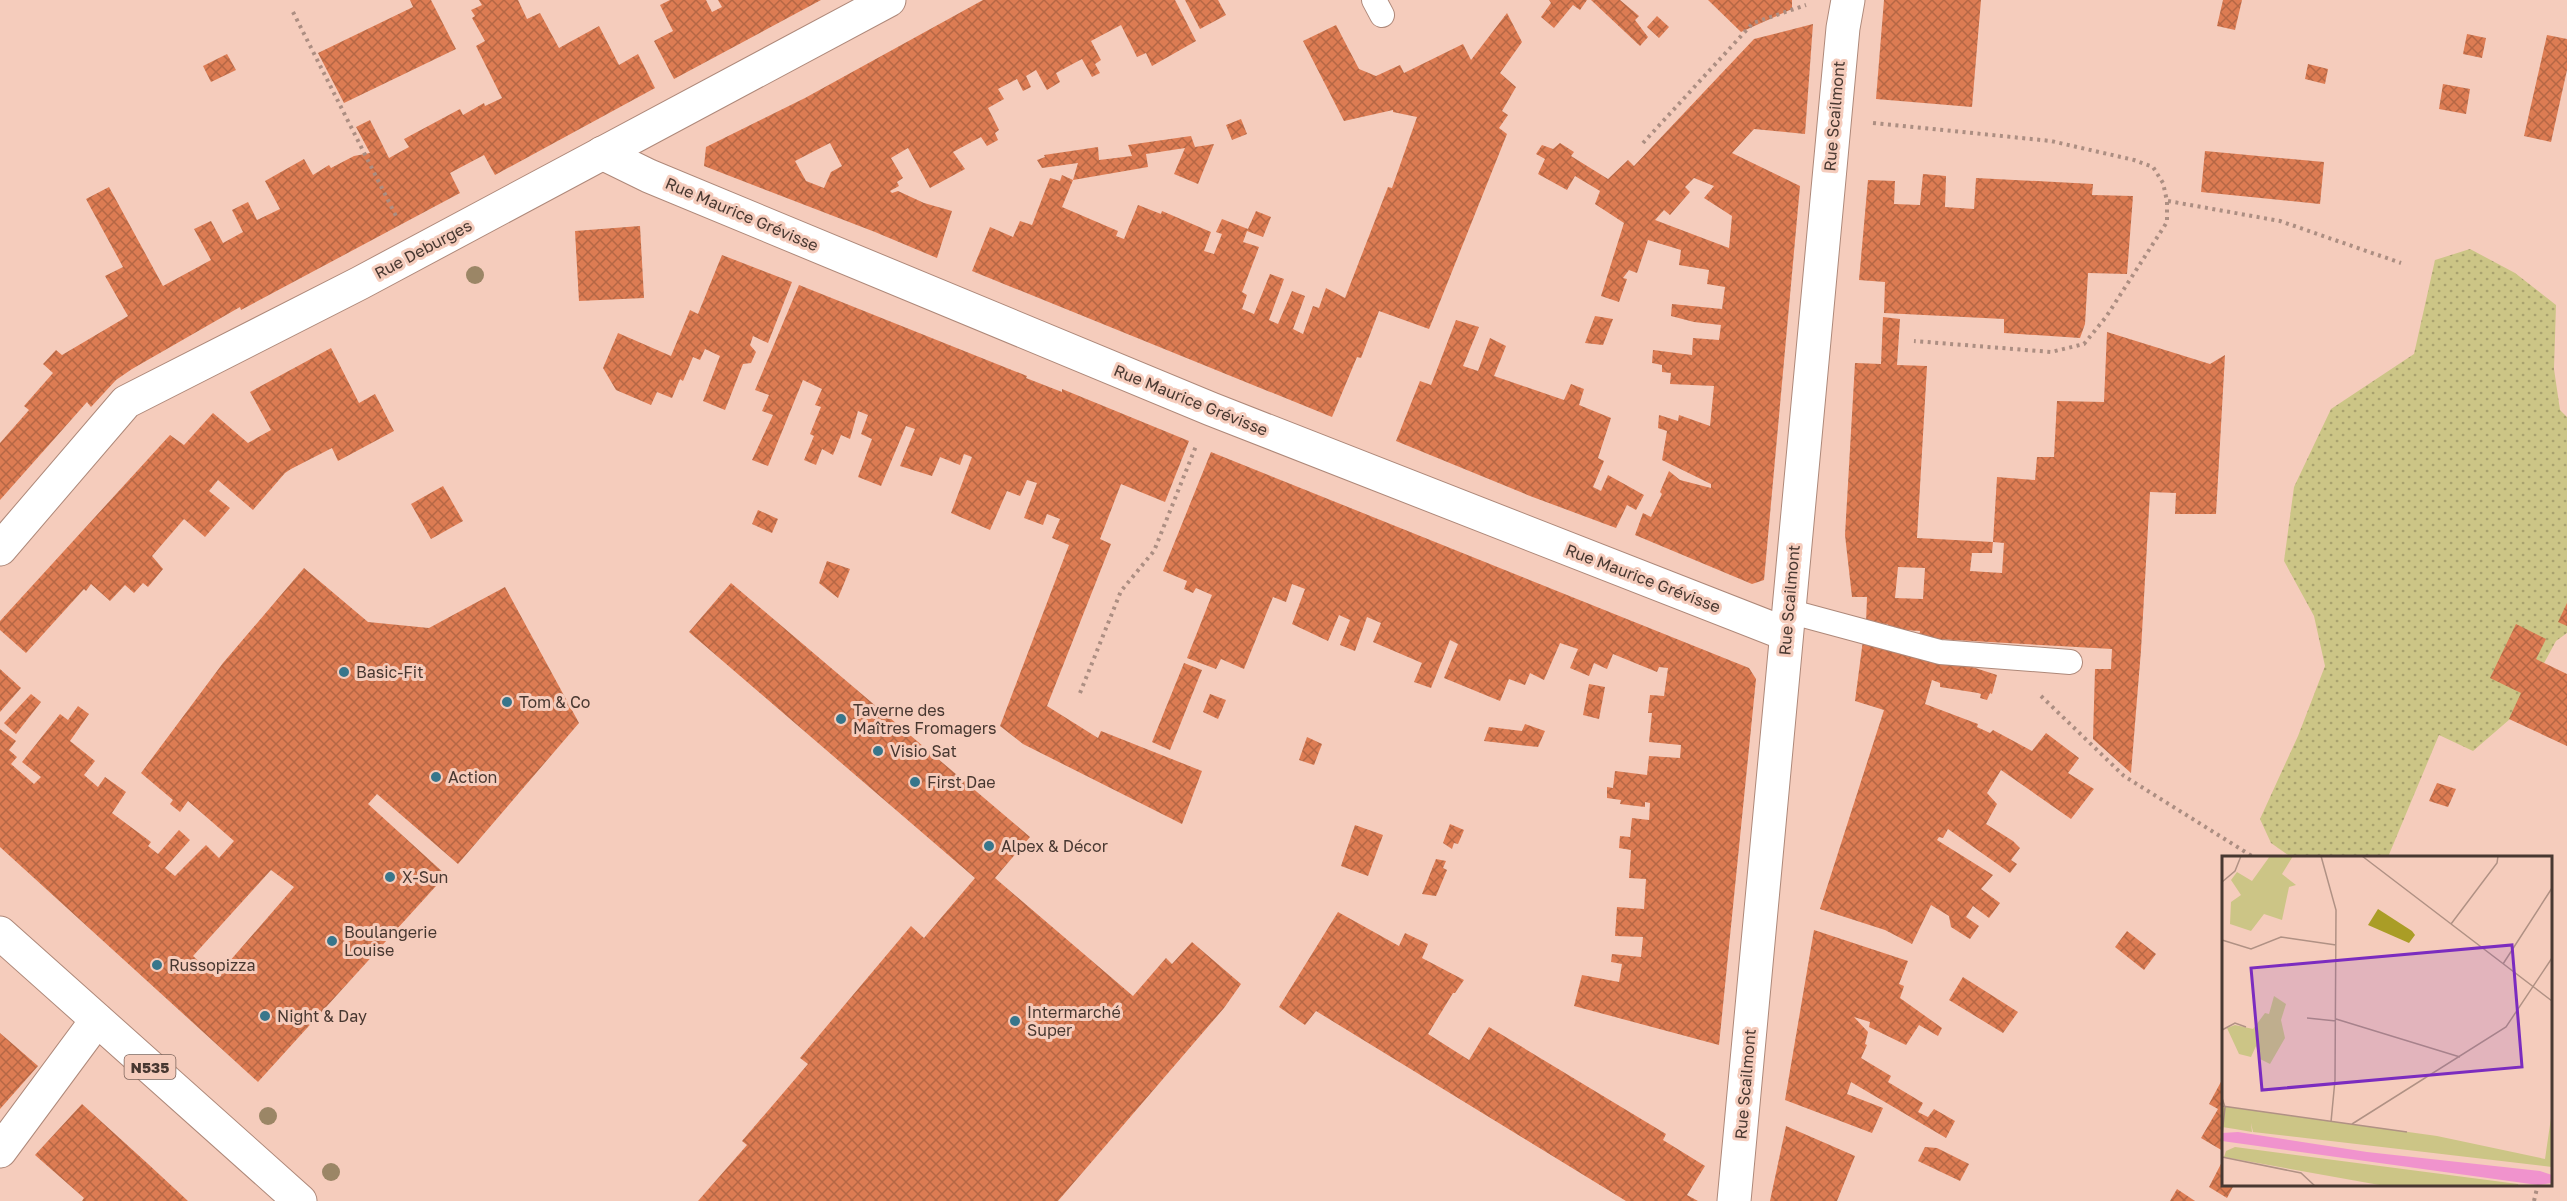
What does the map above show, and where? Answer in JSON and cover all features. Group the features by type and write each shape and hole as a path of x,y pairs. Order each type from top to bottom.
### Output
{"street":[{"name":"Rue Deburges","path":"0,549 126,402 360,283 889,0"},
{"name":"Rue Scailmont","path":"1734,1201 1842,28 1848,0"},
{"name":"Rue Maurice Grévisse","path":"602,153 660,180 1211,409 1787,622"},
{"name":"N535","path":"0,933 300,1201"},
{"path":"0,1151 97,1020"}],"lane":[{"path":"1787,622 1940,652 2070,662"}],"path":[{"path":"1643,143 1753,23 1807,5"},
{"path":"293,12 415,252"},
{"path":"1834,120 2051,141 2134,159 2153,167 2163,183 2167,201 2167,222 2106,317 2084,344 2051,352 1914,341"},
{"path":"2167,201 2280,221 2401,263"},
{"path":"1080,693 1121,591 1154,551 1211,409"},
{"path":"1999,656 2124,776 2252,856"},
{"path":"2534,1201 2538,1186"}],"shaded area":[{"path":"2470,249 2515,273 2556,305 2554,369 2560,410 2567,417 2567,633 2556,641 2517,713 2473,751 2439,735 2388,856 2290,856 2271,843 2260,819 2298,736 2325,666 2314,616 2284,561 2294,487 2331,409 2414,354 2435,260"}],"building":[{"path":"410,0 431,0 456,49 344,103 318,53 413,7"},
{"path":"479,0 518,0 527,19 540,13 559,48 599,26 619,65 638,54 655,88 495,175 484,155 450,173 460,193 241,310 240,307 132,369 116,380 91,407 87,402 0,500 0,443 29,410 24,406 53,373 43,364 56,350 62,355 128,316 105,276 123,267 86,199 109,187 163,286 211,260 194,229 211,221 223,243 243,232 232,210 248,202 257,220 280,209 265,181 304,159 313,175 329,165 331,168 354,156 370,153 356,127 370,120 389,158 409,147 404,139 460,109 463,115 484,103 485,106 502,98 476,46 485,41 472,18 475,16 471,10 482,5"},
{"path":"670,0 706,0 712,12 722,7 718,0 821,0 674,79 654,41 673,31 660,5"},
{"path":"983,0 1175,0 1196,41 1152,66 1146,53 1137,57 1121,25 1091,41 1101,60 1095,64 1100,73 1092,77 1082,59 1056,73 1060,82 1047,90 1036,70 1026,76 1031,87 1023,91 1017,79 998,89 1004,99 988,108 999,130 995,133 998,140 987,146 981,137 953,152 965,169 930,188 908,148 891,158 903,178 897,182 899,186 890,191 892,193 898,191 924,203 952,211 937,258 704,166 706,147 805,98","holes":["830,143 842,166 831,172 824,188 806,181 795,161"]},
{"path":"1185,0 1218,0 1226,15 1200,29"},
{"path":"1549,0 1587,0 1580,10 1573,5 1554,28 1541,17 1551,3"},
{"path":"1591,0 1620,0 1639,16 1635,20 1648,37 1640,46"},
{"path":"1708,0 1792,0 1792,9 1741,32"},
{"path":"1884,0 1981,0 1972,107 1876,99"},
{"path":"2223,0 2242,0 2235,30 2217,26"},
{"path":"1507,13 1522,42 1500,73 1516,87 1502,111 1508,115 1499,128 1507,134 1429,329 1379,311 1361,358 1357,357 1332,417 972,271 990,227 1013,237 1020,221 1032,225 1050,178 1060,181 1062,175 1073,180 1062,207 1118,231 1116,236 1124,239 1138,205 1161,214 1162,211 1211,232 1204,251 1214,254 1222,234 1216,232 1222,219 1248,229 1256,211 1271,217 1263,237 1247,231 1243,242 1259,247 1242,292 1247,295 1242,309 1254,314 1270,274 1284,279 1269,320 1278,324 1292,291 1305,296 1293,329 1303,334 1313,306 1319,308 1326,288 1345,298 1388,187 1392,188 1417,117 1393,112 1393,110 1344,121 1303,41 1336,25 1359,69 1376,76 1400,65 1404,73 1463,44 1471,60"},
{"path":"1657,16 1669,27 1659,38 1647,27"},
{"path":"1813,24 1805,134 1754,129 1732,153 1800,186 1764,580 1752,584 1635,535 1643,513 1651,517 1662,494 1660,492 1669,471 1680,480 1711,488 1711,484 1662,460 1667,431 1658,428 1659,415 1678,421 1679,415 1710,426 1714,386 1670,384 1671,373 1662,372 1662,365 1652,363 1653,350 1692,355 1693,338 1719,340 1721,325 1694,322 1671,316 1672,304 1722,309 1725,287 1707,284 1709,270 1679,265 1681,250 1648,240 1637,273 1629,270 1623,278 1627,279 1619,302 1601,296 1624,223 1595,204 1600,191 1575,176 1567,190 1538,174 1545,159 1536,154 1542,145 1553,149 1560,143 1574,152 1571,156 1608,179 1628,160 1634,166 1754,39","holes":["1694,178 1714,186 1704,198 1732,216 1729,248 1655,220 1664,210 1670,215 1690,192 1685,187"]},
{"path":"2467,34 2486,38 2482,58 2463,54"},
{"path":"2547,35 2567,39 2567,70 2551,142 2524,136"},
{"path":"227,54 236,70 211,82 203,66"},
{"path":"2308,64 2328,69 2325,84 2305,79"},
{"path":"2443,84 2470,89 2466,114 2439,109"},
{"path":"1241,119 1247,134 1232,140 1226,125"},
{"path":"1191,136 1195,147 1214,144 1198,184 1174,174 1185,148 1146,154 1148,167 1073,180 1078,163 1042,168 1037,160 1045,157 1044,155 1098,147 1099,160 1132,156 1128,145"},
{"path":"2205,151 2324,162 2320,204 2201,192"},
{"path":"1923,174 1946,176 1945,207 1974,209 1976,178 2093,184 2092,195 2133,196 2127,274 2088,273 2085,324 2080,338 2004,333 2004,319 1884,313 1885,282 1859,280 1868,180 1895,181 1894,204 1920,205"},
{"path":"640,226 644,298 579,301 575,231"},
{"path":"722,255 792,282 768,343 753,336 750,345 756,352 751,363 743,364 725,410 703,401 720,356 705,349 700,360 693,357 683,381 680,379 672,398 657,392 651,405 616,390 603,368 618,333 671,356 690,310 698,314"},
{"path":"799,285 1027,376 1026,378 1062,392 1062,389 1189,441 1165,502 1121,484 1100,539 1111,544 1047,706 1098,738 1101,731 1202,771 1182,824 1023,744 1000,726 1069,545 1052,538 1060,519 1047,514 1043,525 1024,518 1037,483 1027,480 1020,496 1007,491 990,530 951,513 972,457 964,454 960,465 940,457 932,476 900,466 915,429 906,426 881,486 858,477 872,439 861,434 868,415 858,411 850,439 841,435 833,455 822,449 816,465 804,460 814,436 810,434 821,407 815,405 822,389 803,380 768,466 752,460 773,415 762,411 769,395 755,390"},
{"path":"1595,316 1613,319 1603,345 1585,343"},
{"path":"1883,317 1900,319 1897,365 1927,366 1917,538 1993,542 1997,477 2035,480 2037,457 2054,457 2057,401 2104,402 2107,332 2210,364 2225,355 2216,514 2175,514 2176,493 2150,492 2131,773 2093,739 2095,669 2111,669 2112,649 1919,638 1920,631 1887,629 1888,624 1866,623 1867,597 1852,597 1845,535 1855,363 1881,364","holes":["1993,542 2004,543 2002,573 1970,571 1972,553 1992,553","1898,567 1925,568 1923,599 1895,598"]},
{"path":"1456,320 1479,327 1463,366 1478,371 1490,338 1506,346 1494,376 1564,400 1571,384 1584,389 1579,405 1611,418 1598,458 1604,461 1593,487 1601,491 1608,475 1644,495 1636,510 1627,505 1616,528 1530,496 1396,441 1420,381 1431,385"},
{"path":"331,348 359,403 375,394 394,431 338,461 332,448 291,469 253,510 218,480 209,491 230,508 205,537 184,519 152,556 163,569 148,587 143,583 134,593 125,585 110,601 91,584 26,653 0,630 0,621 170,435 184,445 213,413 248,443 271,430 250,392"},
{"path":"1211,452 1749,668 1756,679 1719,1045 1574,1006 1582,975 1619,982 1622,964 1611,962 1612,954 1641,957 1643,937 1615,936 1617,907 1644,909 1646,879 1629,878 1631,850 1619,848 1620,836 1630,837 1632,818 1649,820 1650,803 1645,802 1645,807 1620,804 1621,800 1607,798 1607,787 1613,788 1615,771 1647,775 1649,756 1680,758 1681,745 1649,742 1652,713 1648,713 1650,695 1664,696 1668,668 1659,667 1657,672 1613,654 1607,669 1594,663 1589,676 1570,668 1578,649 1560,643 1544,680 1530,673 1525,685 1509,679 1500,701 1444,678 1458,644 1450,640 1431,688 1414,682 1422,663 1373,642 1381,623 1367,617 1355,651 1340,645 1350,620 1339,615 1328,641 1292,624 1305,589 1292,584 1286,602 1273,597 1244,669 1221,659 1216,669 1187,658 1212,595 1196,588 1193,593 1184,589 1187,581 1163,571"},
{"path":"443,486 463,521 431,539 411,504"},
{"path":"758,510 778,519 772,533 752,524"},
{"path":"827,561 850,569 838,598 819,583"},
{"path":"304,568 368,622 429,628 505,587 579,723 458,864 377,794 368,804 446,875 258,1082 0,847 0,729 16,741 9,750 17,757 11,764 34,784 41,777 22,762 60,714 68,720 78,706 89,714 70,741 95,761 84,775 98,787 105,777 126,792 112,813 151,842 148,846 158,854 179,830 190,840 165,868 175,876 206,845 219,858 234,841 188,801 180,812 170,804 173,800 141,773 223,663","holes":["271,870 294,887 216,977 193,956"]},
{"name":"Intermarché Super","path":"731,583 1030,837 995,878 1133,996 1166,958 1172,964 1192,942 1241,984 1224,1008 1058,1201 698,1201 747,1145 742,1141 808,1064 800,1058 911,926 924,938 975,878 689,632"},
{"path":"2567,603 2567,626 2558,622"},
{"path":"2516,624 2546,639 2536,659 2567,674 2567,746 2509,719 2521,693 2490,678"},
{"path":"1863,640 1935,663 1969,666 1997,675 1992,694 1990,693 1987,700 1980,698 1981,694 1978,693 1940,687 1940,683 1932,680 1925,704 1978,724 1977,727 1990,733 1993,730 2032,751 2046,733 2079,758 2068,773 2094,789 2071,819 2001,770 1987,793 1997,804 1986,824 2020,848 2011,860 2017,864 2010,873 1948,829 1943,838 1939,837 1937,840 1993,875 1981,889 2000,903 1989,918 1973,906 1966,917 1979,926 1970,939 1951,927 1949,916 1931,905 1912,944 1885,930 1820,909 1884,710 1855,701"},
{"path":"1184,663 1202,670 1170,750 1152,742"},
{"path":"0,669 21,688 0,712"},
{"path":"1589,684 1605,687 1599,719 1583,715"},
{"path":"31,694 41,702 16,734 4,723"},
{"path":"1210,694 1226,700 1218,719 1203,712"},
{"path":"1525,724 1545,731 1538,747 1484,741 1489,727 1522,731"},
{"path":"1307,737 1322,744 1314,765 1299,760"},
{"path":"2437,783 2456,789 2448,807 2429,801"},
{"path":"1450,824 1464,830 1458,844 1454,843 1452,849 1443,843"},
{"path":"1355,825 1383,835 1368,876 1341,866"},
{"path":"1436,859 1446,861 1443,868 1447,870 1436,896 1422,894"},
{"path":"1338,912 1399,946 1405,933 1428,944 1422,958 1464,980 1453,993 1428,1034 1469,1060 1489,1027 1666,1134 1663,1140 1705,1166 1687,1195 1698,1201 1626,1201 1316,1011 1305,1025 1279,1007"},
{"path":"1814,930 1908,961 1899,984 1904,986 1900,998 1942,1028 1938,1036 1919,1025 1906,1045 1869,1027 1870,1022 1854,1017 1868,1032 1865,1044 1867,1045 1861,1058 1891,1076 1888,1082 1923,1103 1918,1112 1928,1117 1934,1109 1955,1121 1946,1138 1851,1082 1847,1094 1883,1108 1872,1133 1785,1100"},
{"path":"2127,931 2156,954 2144,970 2115,947"},
{"path":"1963,977 2018,1012 2003,1033 1949,1000"},
{"path":"0,1033 38,1066 0,1109"},
{"path":"2222,1080 2222,1150 2201,1138 2218,1109 2209,1104"},
{"path":"82,1104 188,1201 82,1201 84,1198 35,1155"},
{"path":"1786,1126 1855,1156 1837,1201 1770,1201"},
{"path":"1925,1147 1937,1148 1969,1164 1960,1181 1918,1161"},
{"path":"2222,1162 2222,1186 2233,1186 2227,1198 2209,1187"},
{"path":"2177,1189 2195,1201 2170,1201"}],"place":[{"name":"Basic-Fit","path":"344,672"},
{"name":"Tom & Co","path":"507,702"},
{"name":"Taverne des Maîtres Fromagers","path":"841,719"},
{"name":"Visio Sat","path":"878,751"},
{"name":"Action","path":"436,777"},
{"name":"First Dae","path":"915,782"},
{"name":"Alpex & Décor","path":"989,846"},
{"name":"X-Sun","path":"390,877"},
{"name":"Boulangerie Louise","path":"332,941"},
{"name":"Russopizza","path":"157,965"},
{"name":"Night & Day","path":"265,1016"},
{"name":"Intermarché Super","path":"1015,1021"}]}
